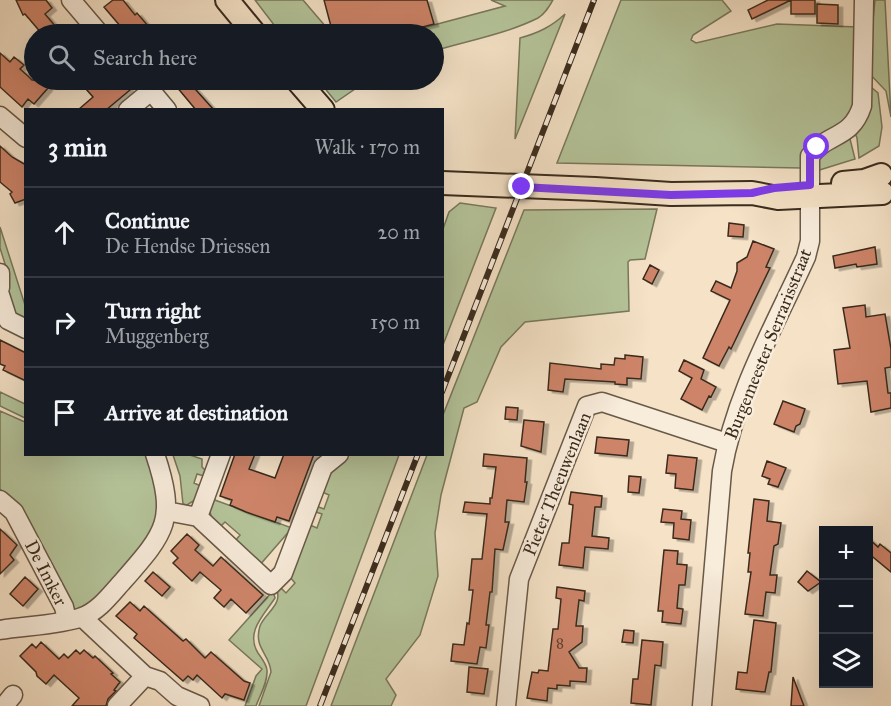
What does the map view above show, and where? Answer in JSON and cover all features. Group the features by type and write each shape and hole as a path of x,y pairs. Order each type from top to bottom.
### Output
{"main road":[{"path":"227,0 247,24"},
{"path":"295,90 309,108"},
{"path":"306,90 321,108"},
{"path":"444,183 595,189 671,195 752,193 778,198 886,183"}],"street":[{"path":"71,0 91,24"},
{"name":"Burgemeester Serrarisstraat","path":"702,706 722,471 727,443 750,380 806,258 810,241 810,156 817,147 848,130 858,117 862,105 864,0"},
{"path":"130,108 143,90"},
{"path":"151,90 165,108"},
{"path":"0,116 24,136"},
{"path":"0,273 0,288"},
{"path":"0,294 8,320 24,328"},
{"name":"Pieter Theeuwenlaan","path":"506,706 519,579 586,406 602,402 727,443"},
{"path":"0,630 75,619 102,604 149,551 160,533 166,510 164,484 156,456"},
{"path":"198,517 220,456"},
{"path":"166,510 198,517 271,585 283,573 323,467 337,456"},
{"name":"De Imker","path":"0,500 14,512 64,607 75,619"},
{"path":"75,619 145,676 160,681 177,696 200,706"},
{"path":"117,706 145,676"}],"green space":[{"path":"255,0 303,0 323,24 273,24"},
{"path":"491,0 553,0 543,14 526,24 444,48 444,24 438,24 505,6"},
{"path":"621,0 722,0 731,11 693,35 691,40 696,43 777,24 858,27 852,114 801,168 557,163"},
{"path":"875,0 885,0 891,117 886,91 868,72"},
{"path":"565,14 515,139 520,38 544,29"},
{"path":"866,83 878,93 882,127 879,146 859,158 854,131"},
{"path":"326,90 353,90 336,102"},
{"path":"842,138 850,139 855,159 813,172 820,155"},
{"path":"460,203 496,208 444,342 444,226 449,212"},
{"path":"657,209 645,259 628,262 629,311 525,322 501,347 477,402 464,408 441,495 435,533 438,576 420,635 386,679 396,695 391,706 331,706 427,456 444,456 444,412 524,210"},
{"path":"0,227 24,302 24,320 12,318 4,273 6,267 0,248"},
{"path":"0,392 24,404 24,418 0,406"},
{"path":"0,411 24,422 24,456 149,456 160,495 155,530 98,599 75,612 18,504 0,489"},
{"path":"173,456 193,456 202,459 202,467 209,474 204,476 197,474 194,483 201,486 201,496 187,505 183,504 180,476"},
{"path":"342,456 399,456 306,706 259,706 271,672 260,645 258,634 260,626 276,604 278,594 276,588 286,593 295,583 290,577 310,525 317,528 322,514 313,511 316,506 324,509 329,495 322,492 320,487"},
{"path":"212,499 292,528 258,567 235,541 240,535 225,522 219,528 215,528 209,509"},
{"path":"273,591 275,598 261,617 254,638 258,653 264,661 267,675 256,706 245,706 256,676 262,669 229,640"}],"building":[{"path":"16,0 46,0 52,8 45,14 54,24 34,24 25,14 23,15"},
{"path":"113,0 123,0 135,15 137,13 146,24 118,24 104,7"},
{"path":"324,0 427,0 434,24 330,24"},
{"path":"768,0 791,0 752,19 748,10"},
{"path":"791,0 815,0 815,14 791,14"},
{"path":"817,4 838,5 838,24 817,23"},
{"path":"0,53 10,62 14,57 24,65 20,69 24,73 24,90 46,90 34,104 28,99 22,107 0,87"},
{"path":"87,90 130,90 108,108 80,108 93,97"},
{"path":"179,90 196,90 212,108 194,108"},
{"path":"0,146 24,164 24,200 15,203 10,194 12,192 0,182"},
{"path":"729,223 744,225 743,237 728,236"},
{"path":"753,241 774,249 766,267 770,268 731,349 729,347 719,366 703,358 730,300 711,291 716,281 731,288 737,271 737,263 747,257"},
{"path":"875,247 877,264 857,267 856,264 835,268 833,256"},
{"path":"650,265 659,270 652,284 643,279"},
{"path":"865,305 866,317 885,314 891,349 891,367 885,368 888,393 891,393 891,408 871,412 867,381 838,384 834,350 850,348 843,308"},
{"path":"0,340 24,352 24,380 3,370 5,366 0,364"},
{"path":"625,355 643,357 641,379 627,378 627,385 615,384 615,382 565,379 563,392 548,390 550,363 601,369 601,364 614,365 615,358 625,359"},
{"path":"684,360 704,370 701,379 716,387 702,410 681,399 692,378 679,371"},
{"path":"783,401 805,409 800,424 796,426 794,432 774,424"},
{"path":"506,407 518,408 517,420 505,419"},
{"path":"524,420 544,422 541,452 521,446"},
{"path":"597,437 629,440 627,456 595,453"},
{"path":"484,454 527,458 525,482 527,482 524,502 507,500 505,522 509,522 503,550 495,549 492,592 490,592 486,625 489,625 486,648 480,647 477,664 451,661 453,644 464,645 473,590 469,590 472,559 482,559 487,514 463,512 465,502 490,504 490,498 492,498 496,467 483,466"},
{"path":"668,455 697,458 693,490 675,488 676,474 666,473"},
{"path":"234,456 254,456 249,469 275,478 283,456 313,456 289,521 277,517 275,522 246,512 230,505 232,500 220,496"},
{"path":"767,461 786,468 778,487 768,484 770,479 762,476"},
{"path":"629,476 641,477 639,493 628,492"},
{"path":"571,492 602,496 601,507 595,507 592,536 609,538 608,549 585,547 583,568 559,565 562,543 569,543 573,505 569,504"},
{"path":"754,499 769,501 767,521 781,523 778,544 774,546 770,575 777,575 775,593 766,592 763,616 745,614 751,572 748,572 750,553 748,553"},
{"path":"663,509 682,511 681,519 691,520 689,540 673,538 674,523 661,522"},
{"path":"0,529 17,545 10,555 14,560 0,574"},
{"path":"187,534 199,545 195,550 213,566 221,557 263,595 246,613 231,599 224,607 214,598 221,590 200,572 192,581 173,563 178,558 171,551"},
{"path":"873,542 878,547 880,544 891,553 891,572 873,557"},
{"path":"664,550 678,551 677,564 687,565 685,585 679,585 677,608 683,609 681,624 662,622 663,611 658,611"},
{"path":"807,571 819,580 819,583 808,591 798,582"},
{"path":"153,572 170,587 162,596 145,581"},
{"path":"25,577 38,589 23,606 10,594"},
{"path":"557,587 585,591 584,601 579,600 576,626 583,626 582,642 569,652 579,668 587,668 586,682 570,681 570,686 557,685 557,689 548,688 547,701 527,698 532,672 548,671 553,629 558,629 561,599 556,598"},
{"path":"130,602 140,611 144,606 183,641 186,639 205,658 211,652 244,681 250,683 244,700 225,694 222,698 197,675 193,680 188,676 183,681 134,638 137,634 116,616"},
{"path":"754,620 776,623 771,672 769,672 765,692 736,689 738,672 747,673"},
{"path":"624,630 634,631 633,643 622,642"},
{"path":"642,640 663,642 661,666 655,665 651,705 631,703 633,679 638,679"},
{"path":"41,642 59,659 64,654 68,658 76,650 80,654 84,650 93,658 95,656 113,673 111,674 120,682 106,706 72,706 79,698 54,675 46,684 37,676 36,672 20,656 32,644 36,648"},
{"path":"469,667 488,669 484,694 467,692"},
{"path":"793,677 804,706 791,706"}],"railway":[{"path":"444,387 594,0"},
{"path":"320,706 417,456"}],"route":[{"path":"522,187 595,189 671,195 752,193 774,188 810,185 810,156 817,147"}]}
